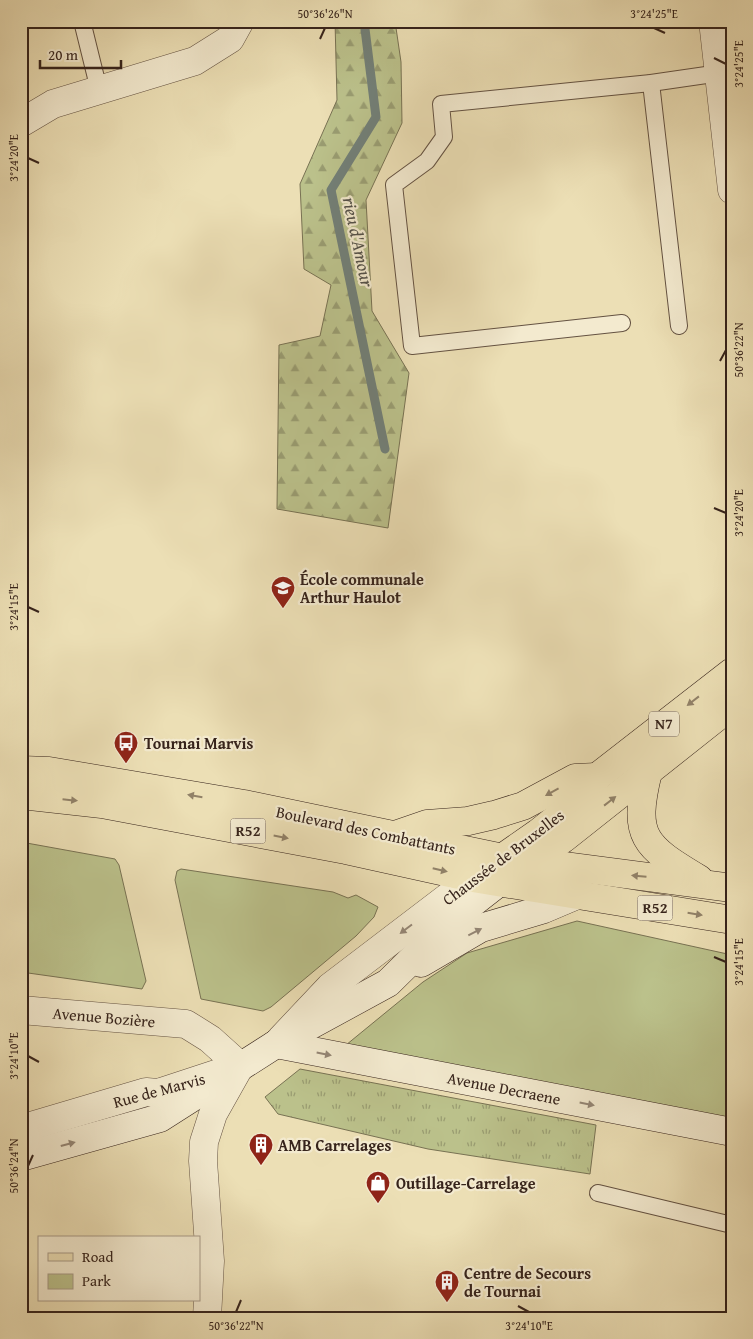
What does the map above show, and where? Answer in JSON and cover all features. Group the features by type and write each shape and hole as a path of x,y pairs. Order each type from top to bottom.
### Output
{"main road":[{"name":"Chaussée de Bruxelles","path":"491,873 567,810 597,777 732,672"},
{"name":"Chaussée de Bruxelles","path":"530,862 732,705"},
{"name":"Boulevard des Combattants","path":"21,770 49,770 244,804 397,835 491,873"},
{"path":"648,772 640,804 642,827 648,840 652,846 672,863 705,882"},
{"path":"397,835 427,824 494,815 523,806 576,778 597,777"},
{"name":"Boulevard des Combattants","path":"21,795 102,804 346,850 491,873"},
{"name":"R52","path":"491,873 530,862 618,874 705,882 732,888"},
{"name":"R52","path":"491,873 577,895 732,920"}],"street":[{"path":"21,123 53,104 195,61 230,39 240,21"},
{"path":"713,21 732,190"},
{"name":"Chaussée de Bruxelles","path":"240,1066 388,982 457,915 491,873"},
{"name":"Chaussée de Bruxelles","path":"276,1044 330,987 491,873"},
{"path":"388,982 481,928 544,910 577,895"},
{"name":"Avenue Bozière","path":"21,1010 186,1024 210,1039 240,1066"},
{"name":"Avenue Decraene","path":"276,1044 732,1132"},
{"path":"207,1318 210,1261 203,1161 204,1142 213,1114 240,1066"},
{"name":"Rue de Marvis","path":"21,1130 146,1092 158,1093 240,1066"},
{"name":"Rue de Marvis","path":"21,1157 160,1118 240,1066"}],"lane":[{"path":"82,21 99,90"},
{"path":"622,323 412,346 394,185 428,161 444,137 441,104 651,83 720,73"},
{"path":"651,83 679,326"},
{"path":"598,1193 732,1225"}],"green space":[{"path":"335,21 395,21 401,62 402,123 366,200 372,311 409,373 388,528 277,509 279,345 320,336 331,285 304,269 300,184 337,100"},
{"path":"21,842 115,859 119,865 146,981 142,989 21,972"},
{"path":"181,869 333,892 348,898 356,895 378,907 374,917 356,936 271,1007 263,1011 201,999 175,880 177,871"},
{"path":"577,921 732,955 732,1119 346,1045 423,982 467,953"},
{"path":"300,1069 596,1125 590,1174 428,1149 278,1114 265,1097"}],"waterway":[{"name":"rieu d'Amour","path":"364,21 376,117 331,190 385,449"}],"place":[{"name":"École communale Arthur Haulot","path":"283,609"},
{"name":"Tournai Marvis","path":"126,764"},
{"name":"AMB Carrelages","path":"261,1166"},
{"name":"Outillage-Carrelage","path":"378,1204"},
{"name":"Centre de Secours de Tournai","path":"447,1303"}]}
